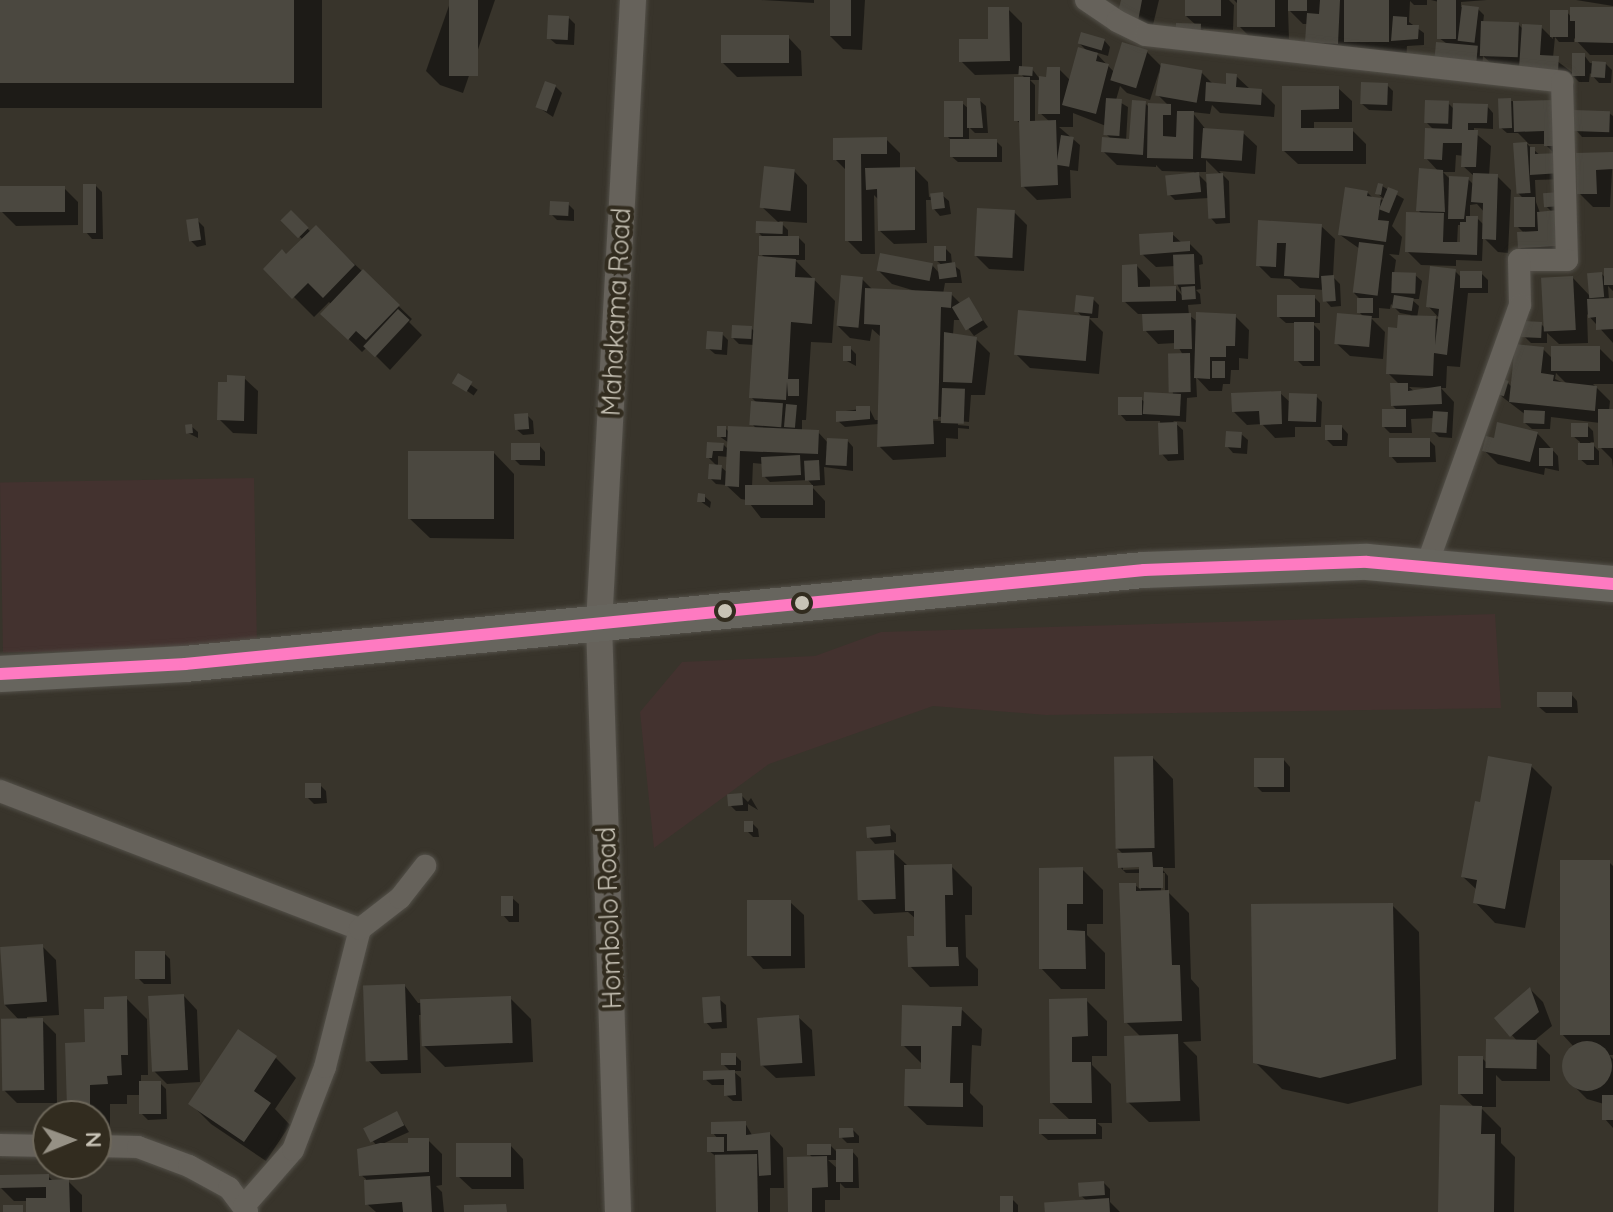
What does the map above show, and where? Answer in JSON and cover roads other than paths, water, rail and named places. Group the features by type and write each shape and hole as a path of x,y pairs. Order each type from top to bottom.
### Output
{"highway":[{"path":"0,674 185,664 1144,570 1367,562 1613,584"}],"street":[{"name":"Mahakama Road","path":"599,624 633,0"},
{"path":"1086,0 1117,21 1146,35 1562,82 1567,260 1519,260 1520,305 1426,567"},
{"name":"Hombolo Road","path":"599,624 618,1212"},
{"path":"0,791 360,929"},
{"path":"112,1146 138,1147 189,1166 229,1188 245,1209 293,1150 325,1067 360,929 400,898 425,866"},
{"path":"0,1145 32,1146"}]}
